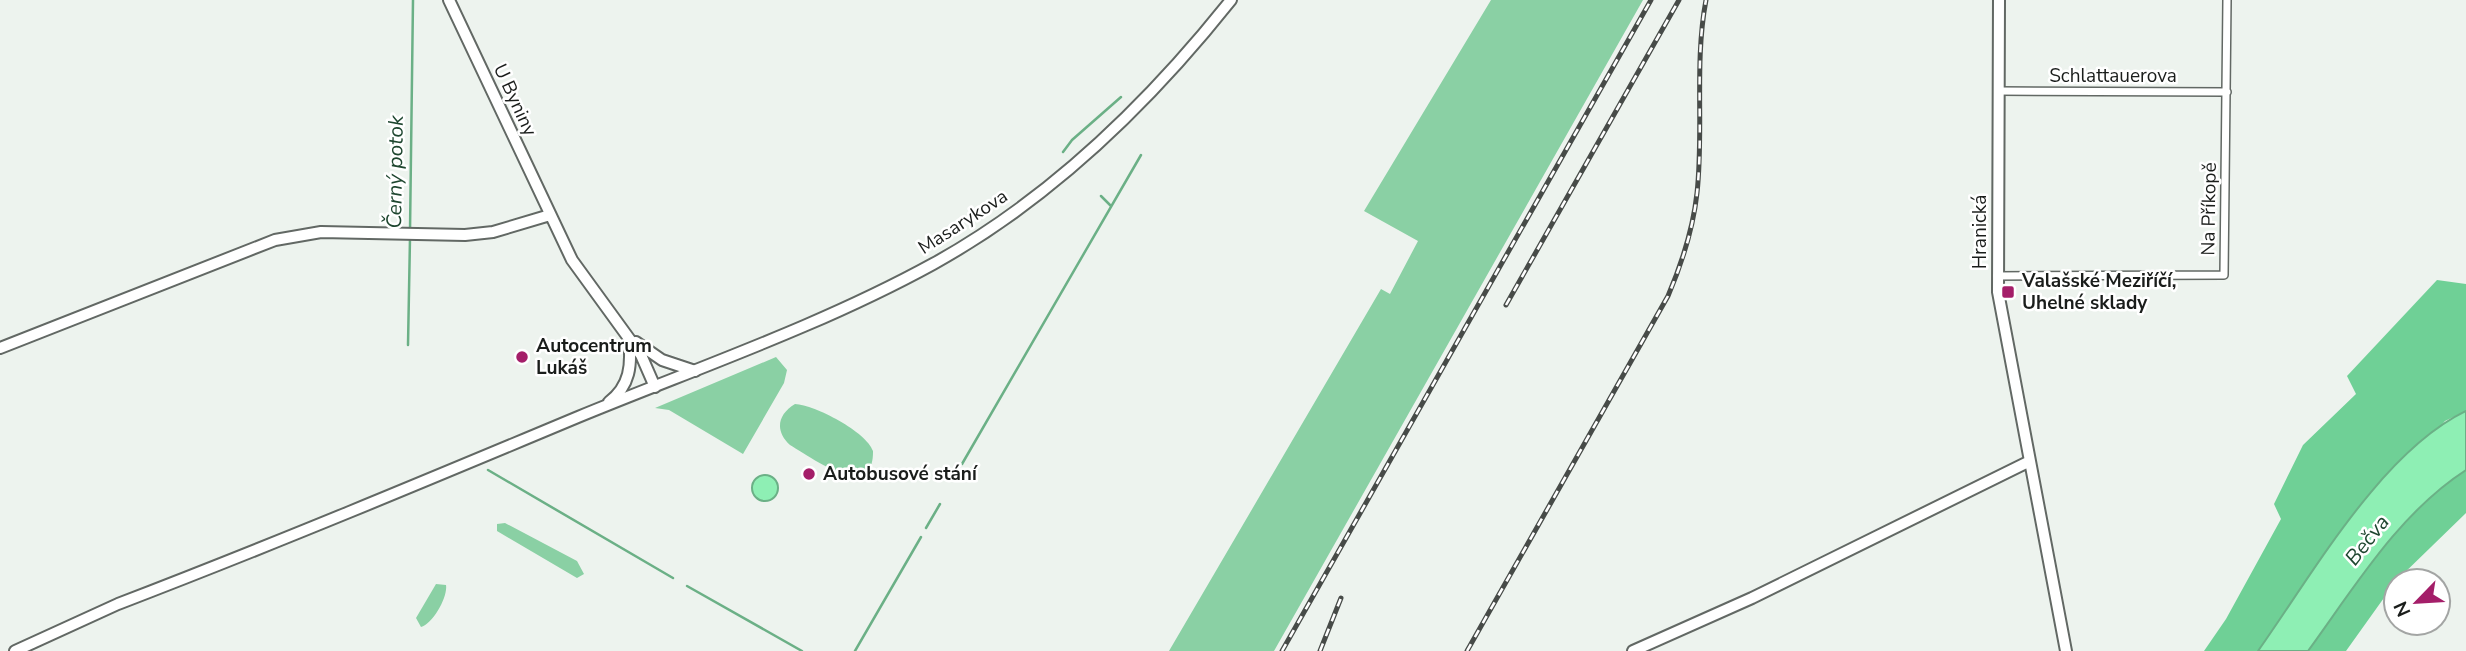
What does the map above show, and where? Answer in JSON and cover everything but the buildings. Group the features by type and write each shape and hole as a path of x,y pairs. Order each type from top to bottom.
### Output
{"street":[{"name":"U Byniny","path":"449,0 550,215 589,286 629,336"},
{"name":"Masarykova","path":"15,651 118,604 782,336 893,285 994,226 1089,153 1187,53 1231,0"},
{"name":"Hranická","path":"1999,0 1997,276 2000,309 2066,651"},
{"name":"Na Příkopě","path":"1997,276 2224,275 2227,0"},
{"name":"Schlattauerova","path":"1999,91 2227,92"},
{"path":"0,348 275,240 321,232 493,232 550,215"},
{"path":"629,336 662,360 695,371"},
{"path":"629,336 655,387"},
{"path":"602,408 622,392 626,383 631,356 629,336"},
{"path":"1633,651 1752,598 2030,461"}],"shaded area":[{"path":"1491,0 1643,0 1274,651 1169,651 1381,289 1390,294 1418,241 1364,211"},
{"path":"2437,280 2466,284 2466,411 2445,421 2304,586 2258,651 2204,651 2226,619 2281,519 2274,504 2303,445 2356,394 2347,376"},
{"path":"776,357 787,370 784,383 743,454 669,410 655,408"},
{"path":"795,404 827,414 851,428 869,444 873,451 870,466 863,474 852,475 825,466 785,440 780,423 785,413"},
{"path":"2466,470 2466,513 2410,567 2382,567 2382,601 2346,651 2308,651 2379,553 2442,488"},
{"path":"505,523 577,561 584,574 577,578 497,531 497,524"},
{"path":"436,584 446,585 445,596 435,616 421,627 416,618"}],"water":[{"name":"Bečva","path":"2466,411 2466,470 2442,488 2399,530 2379,553 2308,651 2258,651 2325,552 2377,485 2405,455 2435,430"},
{"path":"765,475 774,479 778,488 774,497 765,501 756,497 752,488 756,479"}],"waterway":[{"name":"Černý potok","path":"410,231 413,0"},
{"path":"1063,152 1072,140 1121,97"},
{"path":"962,464 1141,155"},
{"path":"1101,196 1111,206"},
{"name":"Černý potok","path":"408,345 410,238"},
{"name":"Černý potok","path":"488,470 673,578"},
{"path":"926,528 940,504"},
{"path":"855,651 921,537"},
{"name":"Černý potok","path":"687,586 802,651"}],"railway":[{"path":"1282,651 1651,0"},
{"path":"1506,305 1679,0"},
{"path":"1467,651 1668,296 1678,271 1690,233 1697,193 1702,24 1706,0"},
{"path":"1320,651 1341,598"}],"place":[{"name":"Valašské Meziříčí, Uhelné sklady","path":"2008,292"},
{"name":"Autocentrum Lukáš","path":"522,357"},
{"name":"Autobusové stání","path":"809,474"}]}
